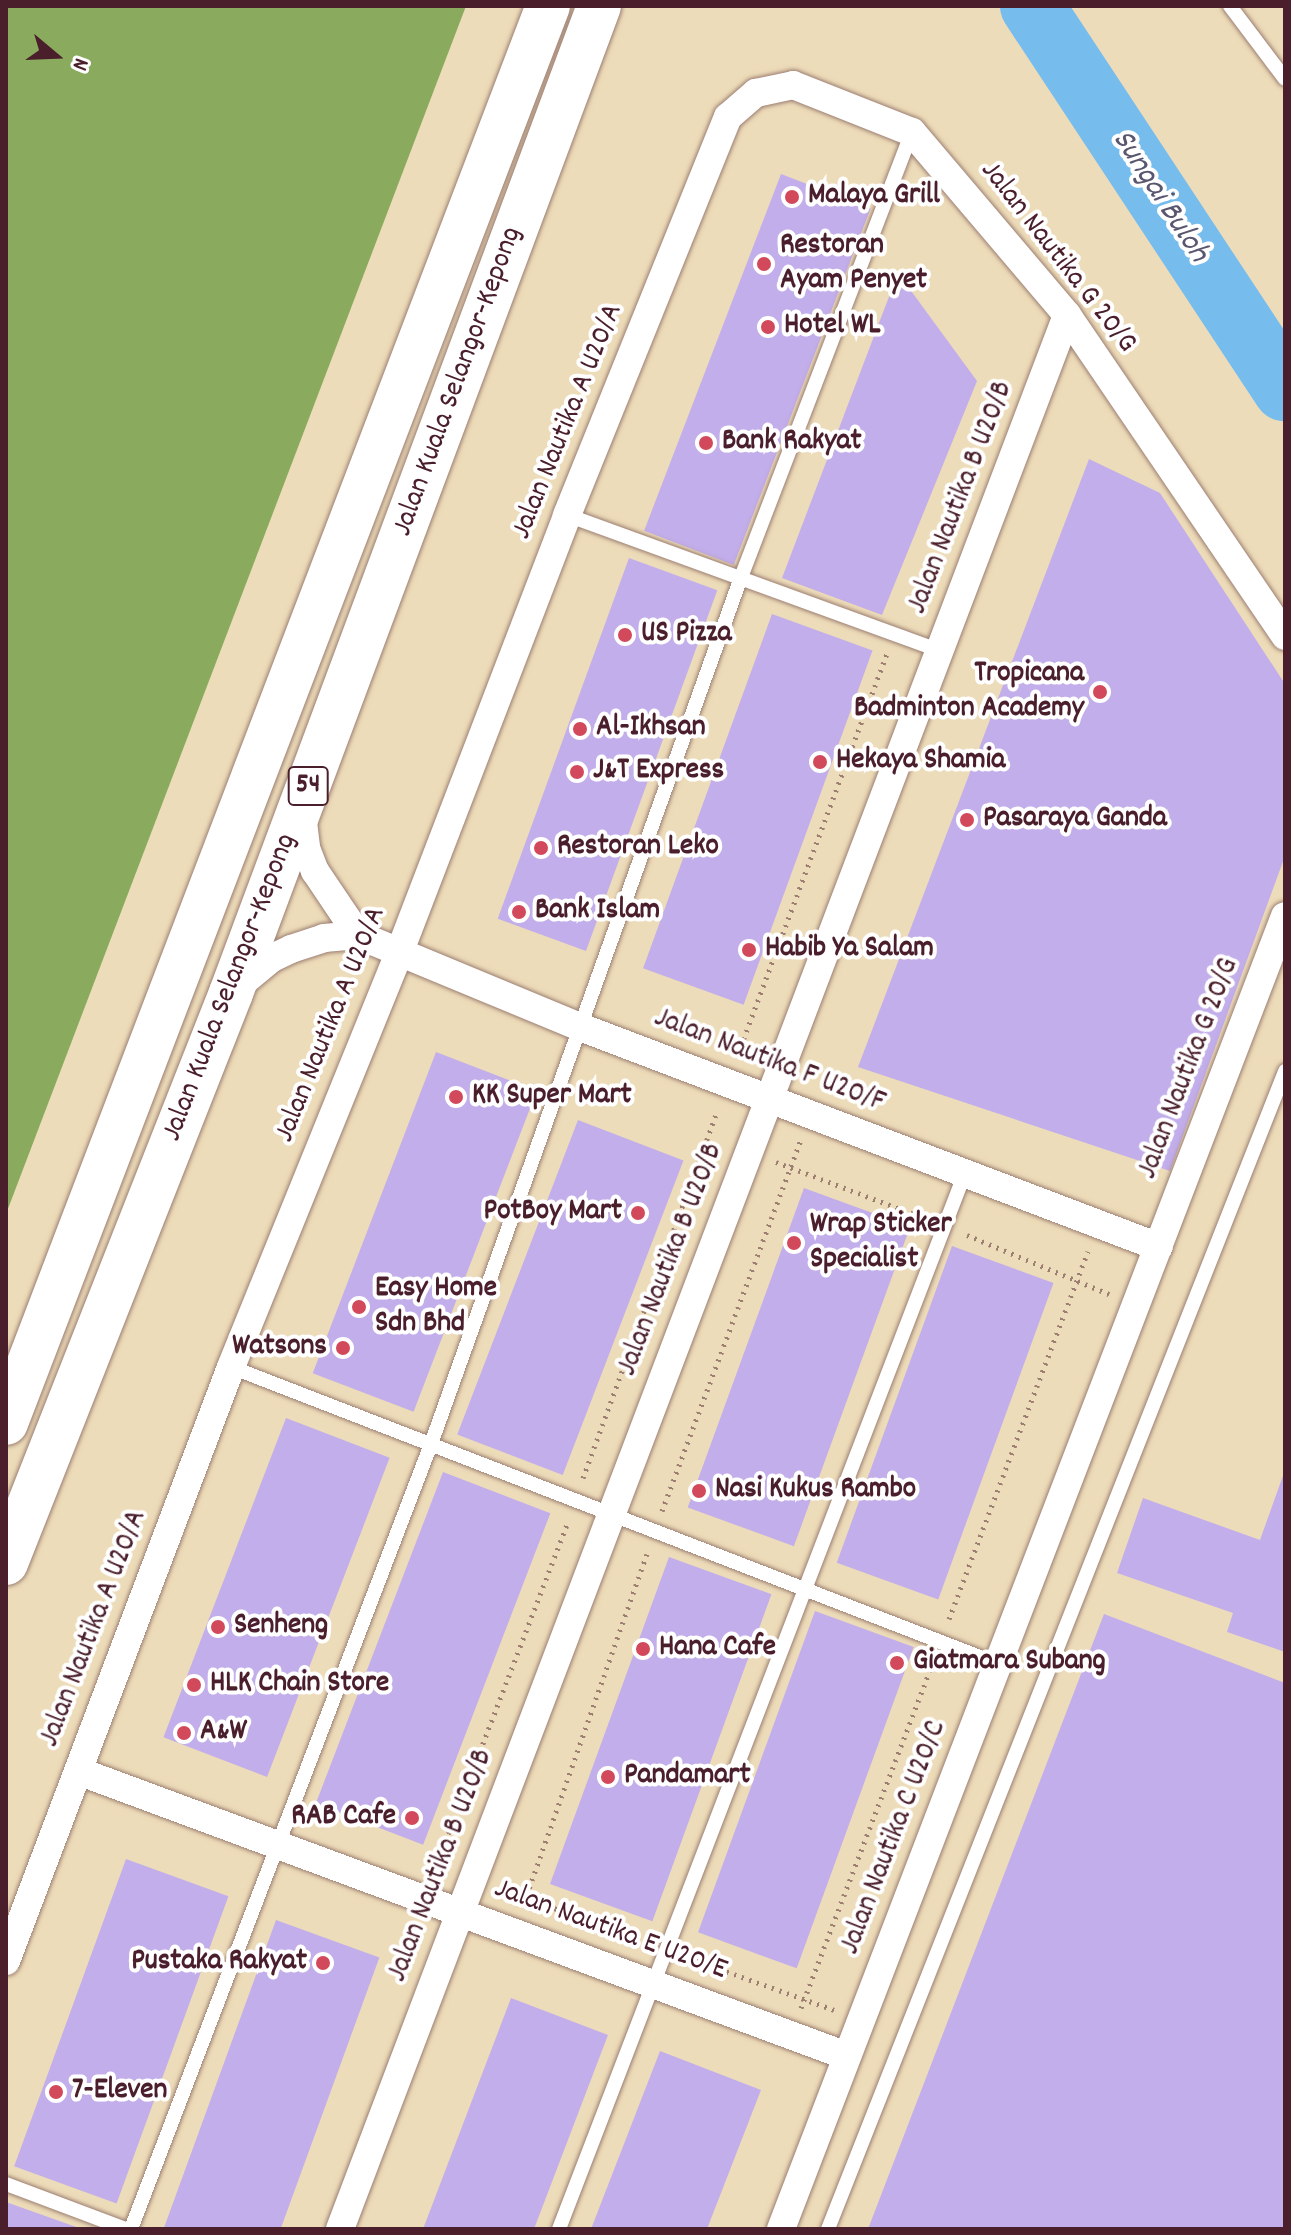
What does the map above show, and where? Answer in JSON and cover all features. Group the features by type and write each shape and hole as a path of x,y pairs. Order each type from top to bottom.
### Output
{"highway":[{"name":"Jalan Kuala Selangor-Kepong","path":"6,1423 548,6"},
{"name":"Jalan Kuala Selangor-Kepong","path":"6,1563 231,993 599,6"}],"street":[{"name":"Jalan Nautika G 20/G","path":"728,117 756,93 793,85 912,132 1067,315 1285,636"},
{"name":"Jalan Nautika A U20/A","path":"6,1961 231,1367 400,951 567,515 728,117"},
{"name":"Jalan Nautika B U20/B","path":"340,2229 1067,315"},
{"path":"301,805 306,848 315,871 358,935"},
{"name":"Jalan Nautika G 20/G","path":"1159,1247 1285,916"},
{"name":"Jalan Nautika F U20/F","path":"231,993 272,958 291,949 324,938 358,935 580,1027 1159,1247"},
{"name":"Jalan Nautika C U20/C","path":"781,2229 1159,1247"},
{"name":"Jalan Nautika E U20/E","path":"78,1771 847,2056"}],"lane":[{"path":"1230,6 1285,79"},
{"path":"6,2184 129,2229 431,1444 740,580 912,132"},
{"path":"567,515 941,651"},
{"path":"828,2229 1285,1071"},
{"path":"559,2229 965,1173"},
{"path":"231,1367 998,1664"}],"path":[{"path":"424,1898 576,1500 727,1081 894,635"}],"green space":[{"path":"6,6 466,6 6,1214"}],"building":[{"path":"781,174 871,208 734,565 644,531"},
{"path":"898,273 977,381 882,615 782,578"},
{"path":"1089,459 1160,493 1285,684 1285,856 1170,1171 858,1067"},
{"path":"629,558 717,590 586,951 498,919"},
{"path":"772,614 873,651 744,1005 643,968"},
{"path":"436,1052 537,1091 414,1412 313,1373"},
{"path":"578,1120 683,1160 563,1475 457,1435"},
{"path":"804,1188 910,1227 794,1546 688,1507"},
{"path":"952,1246 1053,1283 938,1600 837,1563"},
{"path":"286,1418 390,1458 267,1777 163,1737"},
{"path":"1285,1470 1285,1652 1227,1632 1233,1613 1117,1573 1143,1498 1260,1540"},
{"path":"443,1472 550,1513 423,1845 316,1803"},
{"path":"669,1557 771,1594 652,1921 550,1884"},
{"path":"815,1611 914,1647 797,1968 698,1932"},
{"path":"1104,1614 1285,1683 1285,2229 868,2229"},
{"path":"126,1859 228,1896 117,2204 14,2166"},
{"path":"276,1920 379,1958 281,2229 164,2227"},
{"path":"511,1998 608,2035 534,2229 423,2229"},
{"path":"660,2051 761,2090 707,2229 591,2229"},
{"path":"6,2202 82,2229 6,2229"}],"waterway":[{"name":"Sungai Buloh","path":"1032,6 1285,389"}],"place":[{"name":"Malaya Grill","path":"792,197"},
{"name":"Restoran Ayam Penyet","path":"764,264"},
{"name":"Hotel WL","path":"768,327"},
{"name":"Bank Rakyat","path":"706,443"},
{"name":"US Pizza","path":"625,635"},
{"name":"Tropicana Badminton Academy","path":"1100,692"},
{"name":"Al-Ikhsan","path":"580,729"},
{"name":"Hekaya Shamia","path":"820,762"},
{"name":"J&T Express","path":"577,772"},
{"name":"Pasaraya Ganda","path":"967,820"},
{"name":"Restoran Leko","path":"541,848"},
{"name":"Bank Islam","path":"519,912"},
{"name":"Habib Ya Salam","path":"749,950"},
{"name":"KK Super Mart","path":"456,1097"},
{"name":"PotBoy Mart","path":"638,1213"},
{"name":"Wrap Sticker Specialist","path":"794,1243"},
{"name":"Easy Home Sdn Bhd","path":"359,1307"},
{"name":"Watsons","path":"343,1348"},
{"name":"Nasi Kukus Rambo","path":"699,1491"},
{"name":"Senheng","path":"218,1627"},
{"name":"Hana Cafe","path":"643,1649"},
{"name":"Giatmara Subang","path":"897,1663"},
{"name":"HLK Chain Store","path":"194,1685"},
{"name":"A&W","path":"184,1733"},
{"name":"Pandamart","path":"608,1777"},
{"name":"RAB Cafe","path":"412,1818"},
{"name":"Pustaka Rakyat","path":"323,1963"},
{"name":"7-Eleven","path":"56,2092"}]}
